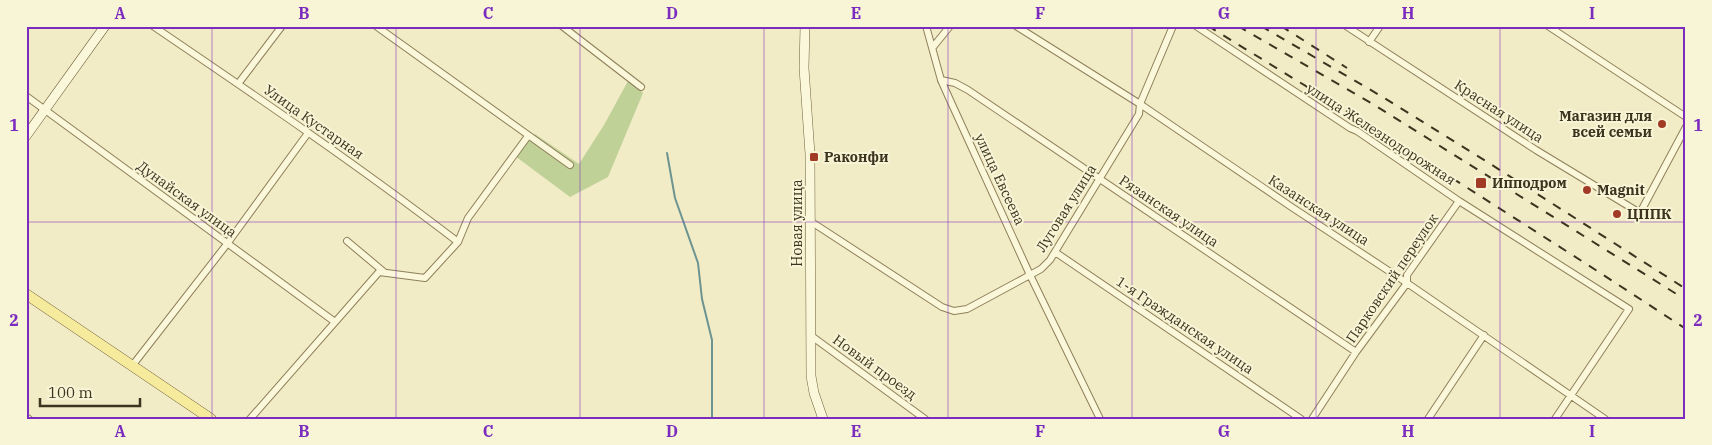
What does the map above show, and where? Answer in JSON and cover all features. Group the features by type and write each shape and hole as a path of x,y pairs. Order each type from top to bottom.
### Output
{"main road":[{"path":"26,294 132,366 197,415 211,419"}],"street":[{"path":"26,136 105,26"},
{"name":"Улица Кустарная","path":"153,26 308,133 458,242"},
{"path":"238,84 282,26"},
{"path":"376,26 570,166"},
{"path":"562,26 642,87"},
{"name":"Новая улица","path":"805,26 804,68 810,154 810,335 812,385 823,419"},
{"name":"улица Евсеева","path":"926,26 941,80 1030,275 1100,419"},
{"path":"933,47 950,26"},
{"name":"Казанская улица","path":"1016,26 1140,104 1484,335 1605,419"},
{"name":"Луговая улица","path":"810,220 942,307 949,310 967,309 1041,269 1055,252 1139,114 1140,104 1173,26"},
{"name":"улица Железнодорожная","path":"1196,26 1459,201 1629,309 1570,396"},
{"name":"Красная улица","path":"1346,26 1536,150 1640,213 1686,127"},
{"path":"1369,42 1380,26"},
{"path":"1548,26 1686,116"},
{"name":"Рязанская улица","path":"941,80 955,83 968,90 1356,352"},
{"name":"Дунайская улица","path":"26,96 334,322"},
{"path":"132,366 308,133"},
{"path":"250,419 379,272 425,278 458,242 468,218 528,136"},
{"name":"Парковский переулок","path":"1312,419 1356,352 1407,283 1407,275 1459,201"},
{"path":"347,241 384,272"},
{"name":"1-я Гражданская улица","path":"1055,252 1301,419"},
{"name":"Новый проезд","path":"810,335 925,419"},
{"path":"1428,419 1484,335"},
{"path":"1555,419 1570,396"}],"green space":[{"path":"628,81 643,93 608,177 570,197 515,156 535,134 579,164 604,125"}],"waterway":[{"path":"667,153 675,198 698,263 702,299 712,340 712,419"}],"railway":[{"path":"1208,26 1366,123 1686,329"},
{"path":"1238,26 1376,106 1686,300"},
{"path":"1261,26 1381,96 1686,289"},
{"path":"1281,26 1347,68"}],"place":[{"name":"Магазин для всей семьи","path":"1662,124"},
{"name":"Раконфи","path":"814,157"},
{"name":"Ипподром","path":"1481,183"},
{"name":"Magnit","path":"1587,190"},
{"name":"ЦППК","path":"1617,214"}]}
